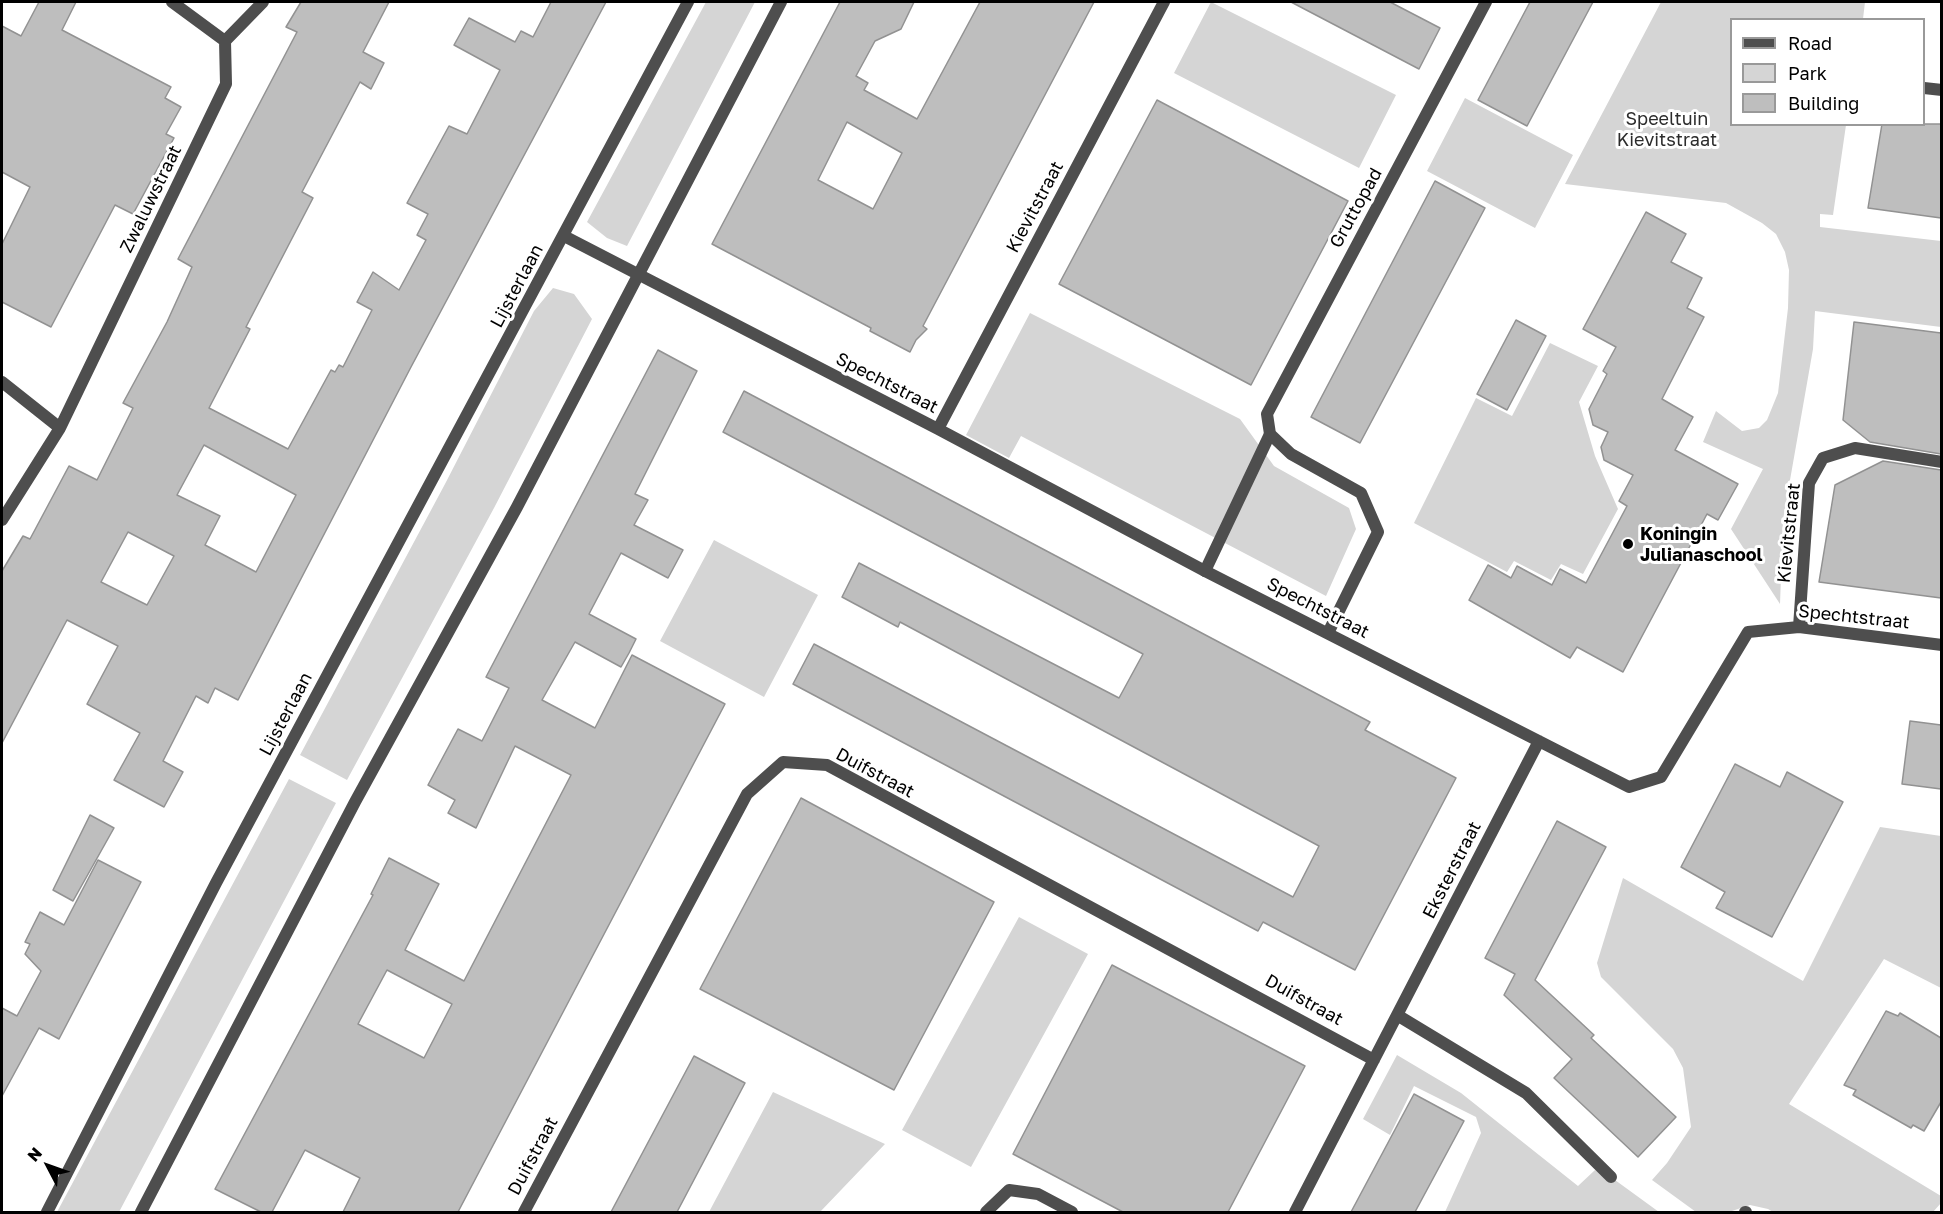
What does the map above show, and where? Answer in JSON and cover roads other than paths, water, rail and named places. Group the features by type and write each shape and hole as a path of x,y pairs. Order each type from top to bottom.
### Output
{"street":[{"path":"172,2 225,41 263,2"},
{"name":"Lijsterlaan","path":"47,1212 222,872 688,2"},
{"path":"141,1212 355,802 517,507 781,2"},
{"name":"Kievitstraat","path":"938,429 1164,2"},
{"name":"Gruttopad","path":"1205,571 1270,434 1267,414 1486,2"},
{"name":"Zwaluwstraat","path":"2,520 60,428 226,84 225,41"},
{"path":"1925,88 1941,90"},
{"name":"Lijsterlaan","path":"564,236 639,276"},
{"name":"Spechtstraat","path":"639,276 938,429 1205,571 1629,787 1661,777 1748,632 1799,627 1941,645"},
{"path":"2,382 60,428"},
{"path":"1270,434 1291,454 1361,493 1378,532 1328,633"},
{"name":"Kievitstraat","path":"1799,627 1809,483 1823,458 1855,448 1941,462"},
{"name":"Eksterstraat","path":"1295,1212 1539,741"},
{"name":"Duifstraat","path":"524,1212 747,794 783,762 827,765 1374,1060"},
{"path":"1397,1015 1526,1093 1611,1177"},
{"path":"986,1212 1009,1190 1038,1194 1072,1212"}],"place":[{"name":"Koningin Julianaschool","path":"1628,544"}],"park label":[{"name":"Speeltuin Kievitstraat","path":"1667,129"}]}
